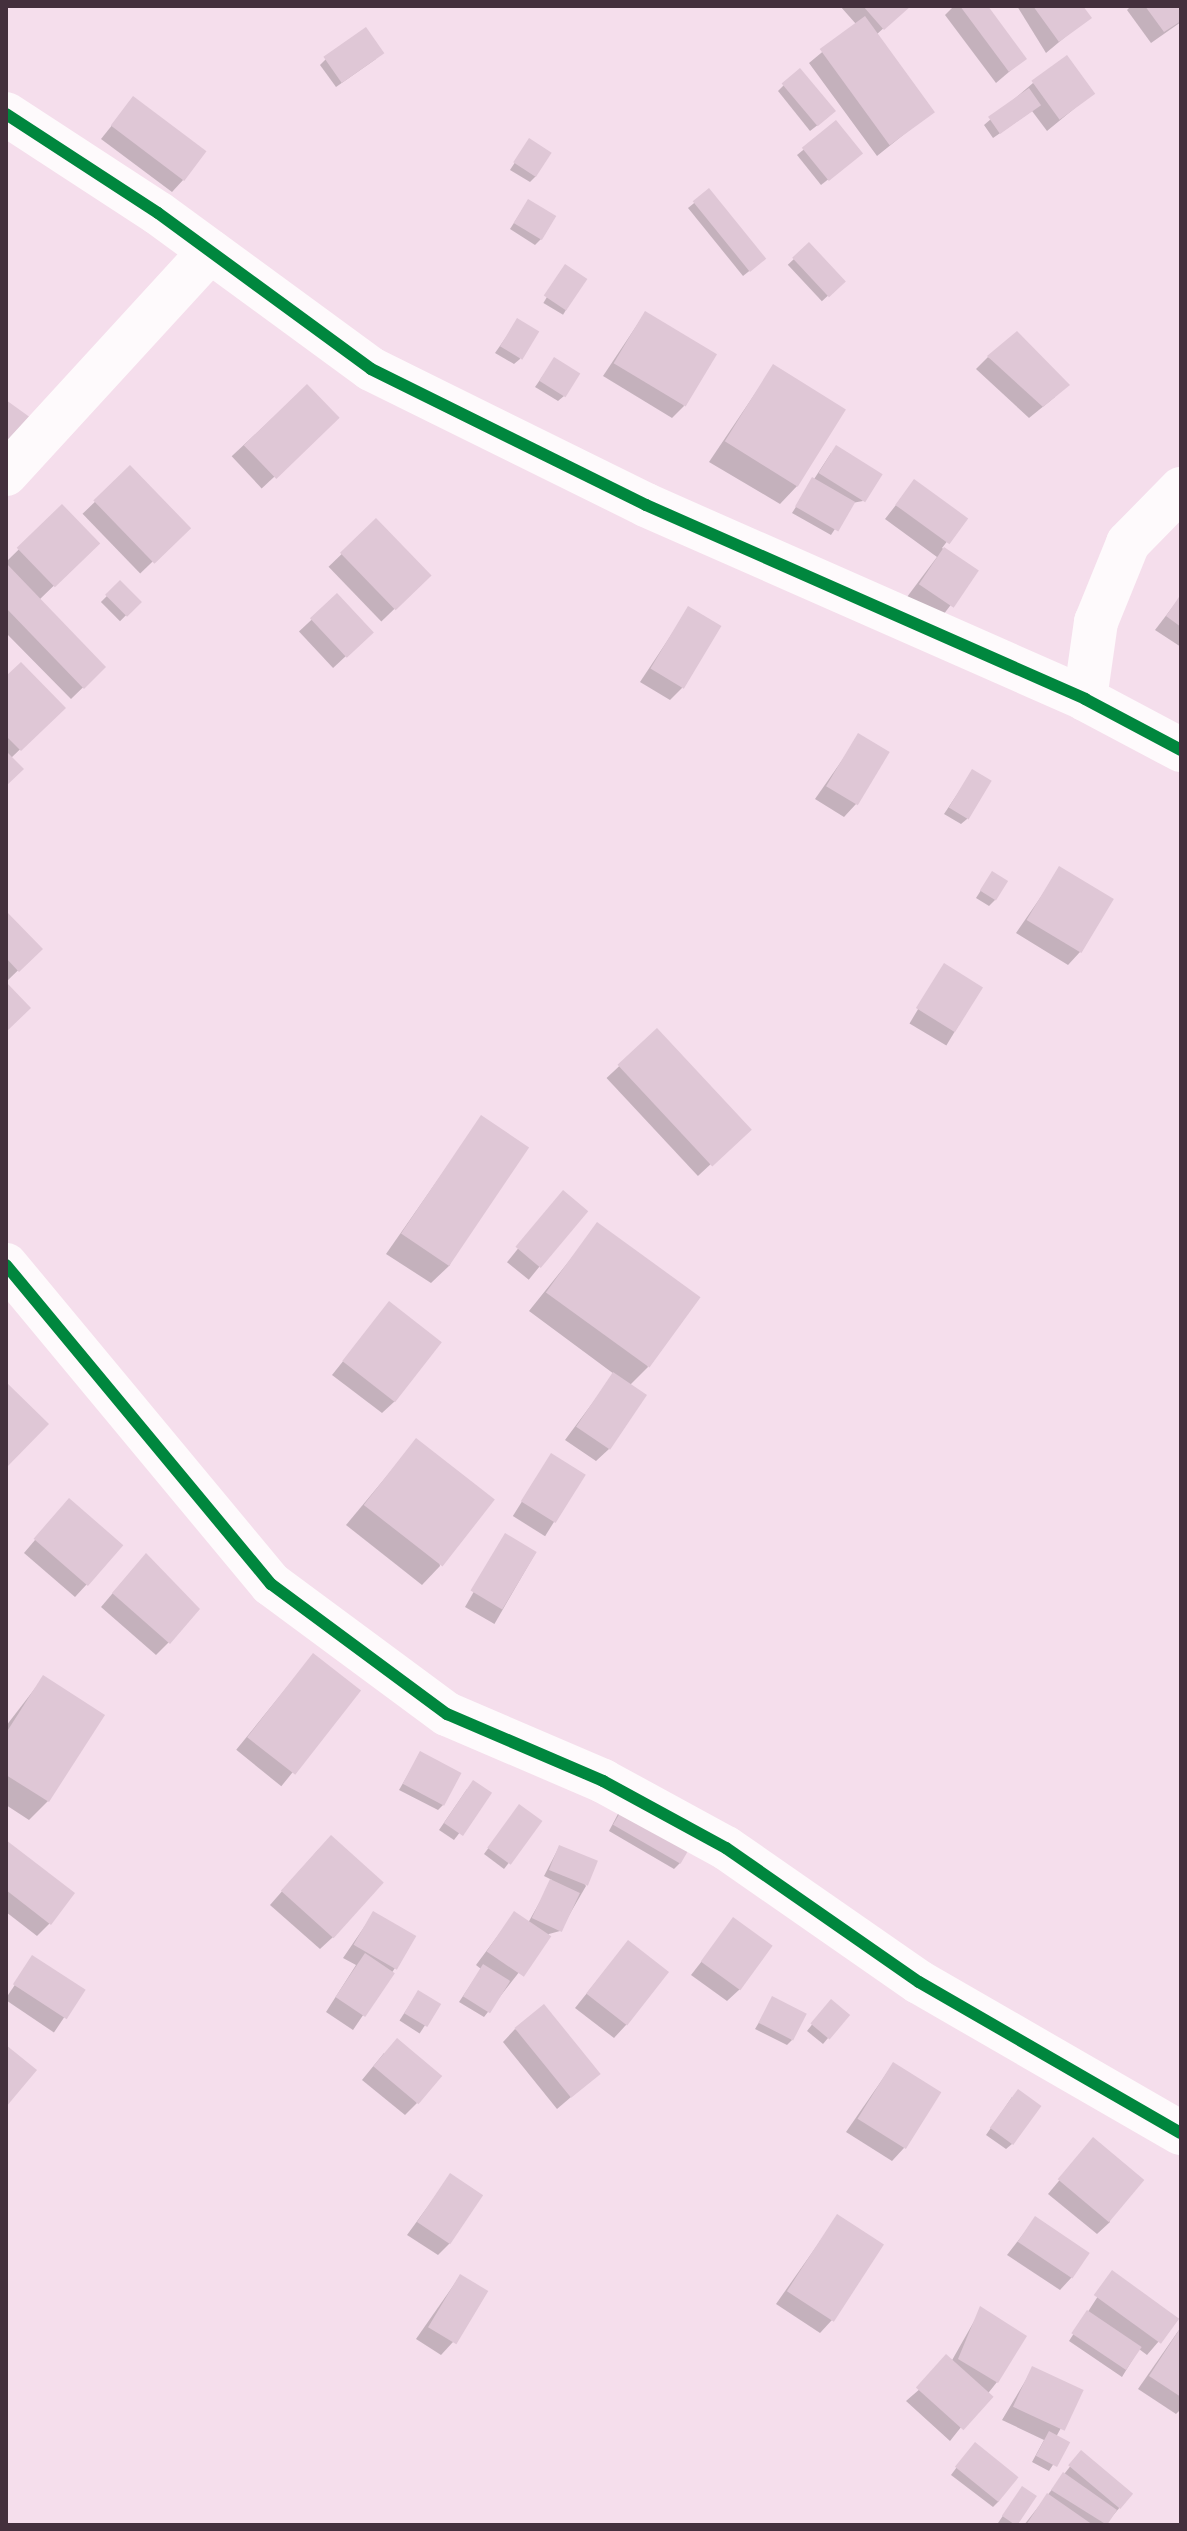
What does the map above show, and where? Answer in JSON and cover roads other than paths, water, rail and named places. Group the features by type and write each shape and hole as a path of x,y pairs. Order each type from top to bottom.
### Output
{"street":[{"path":"6,114 210,251 371,369 457,414 1085,699 1181,750"},
{"path":"6,474 210,251"},
{"path":"1085,699 1096,622 1128,543 1181,489"},
{"path":"6,1265 271,1584 434,1705 603,1781 726,1848 919,1982 1181,2133"}]}
